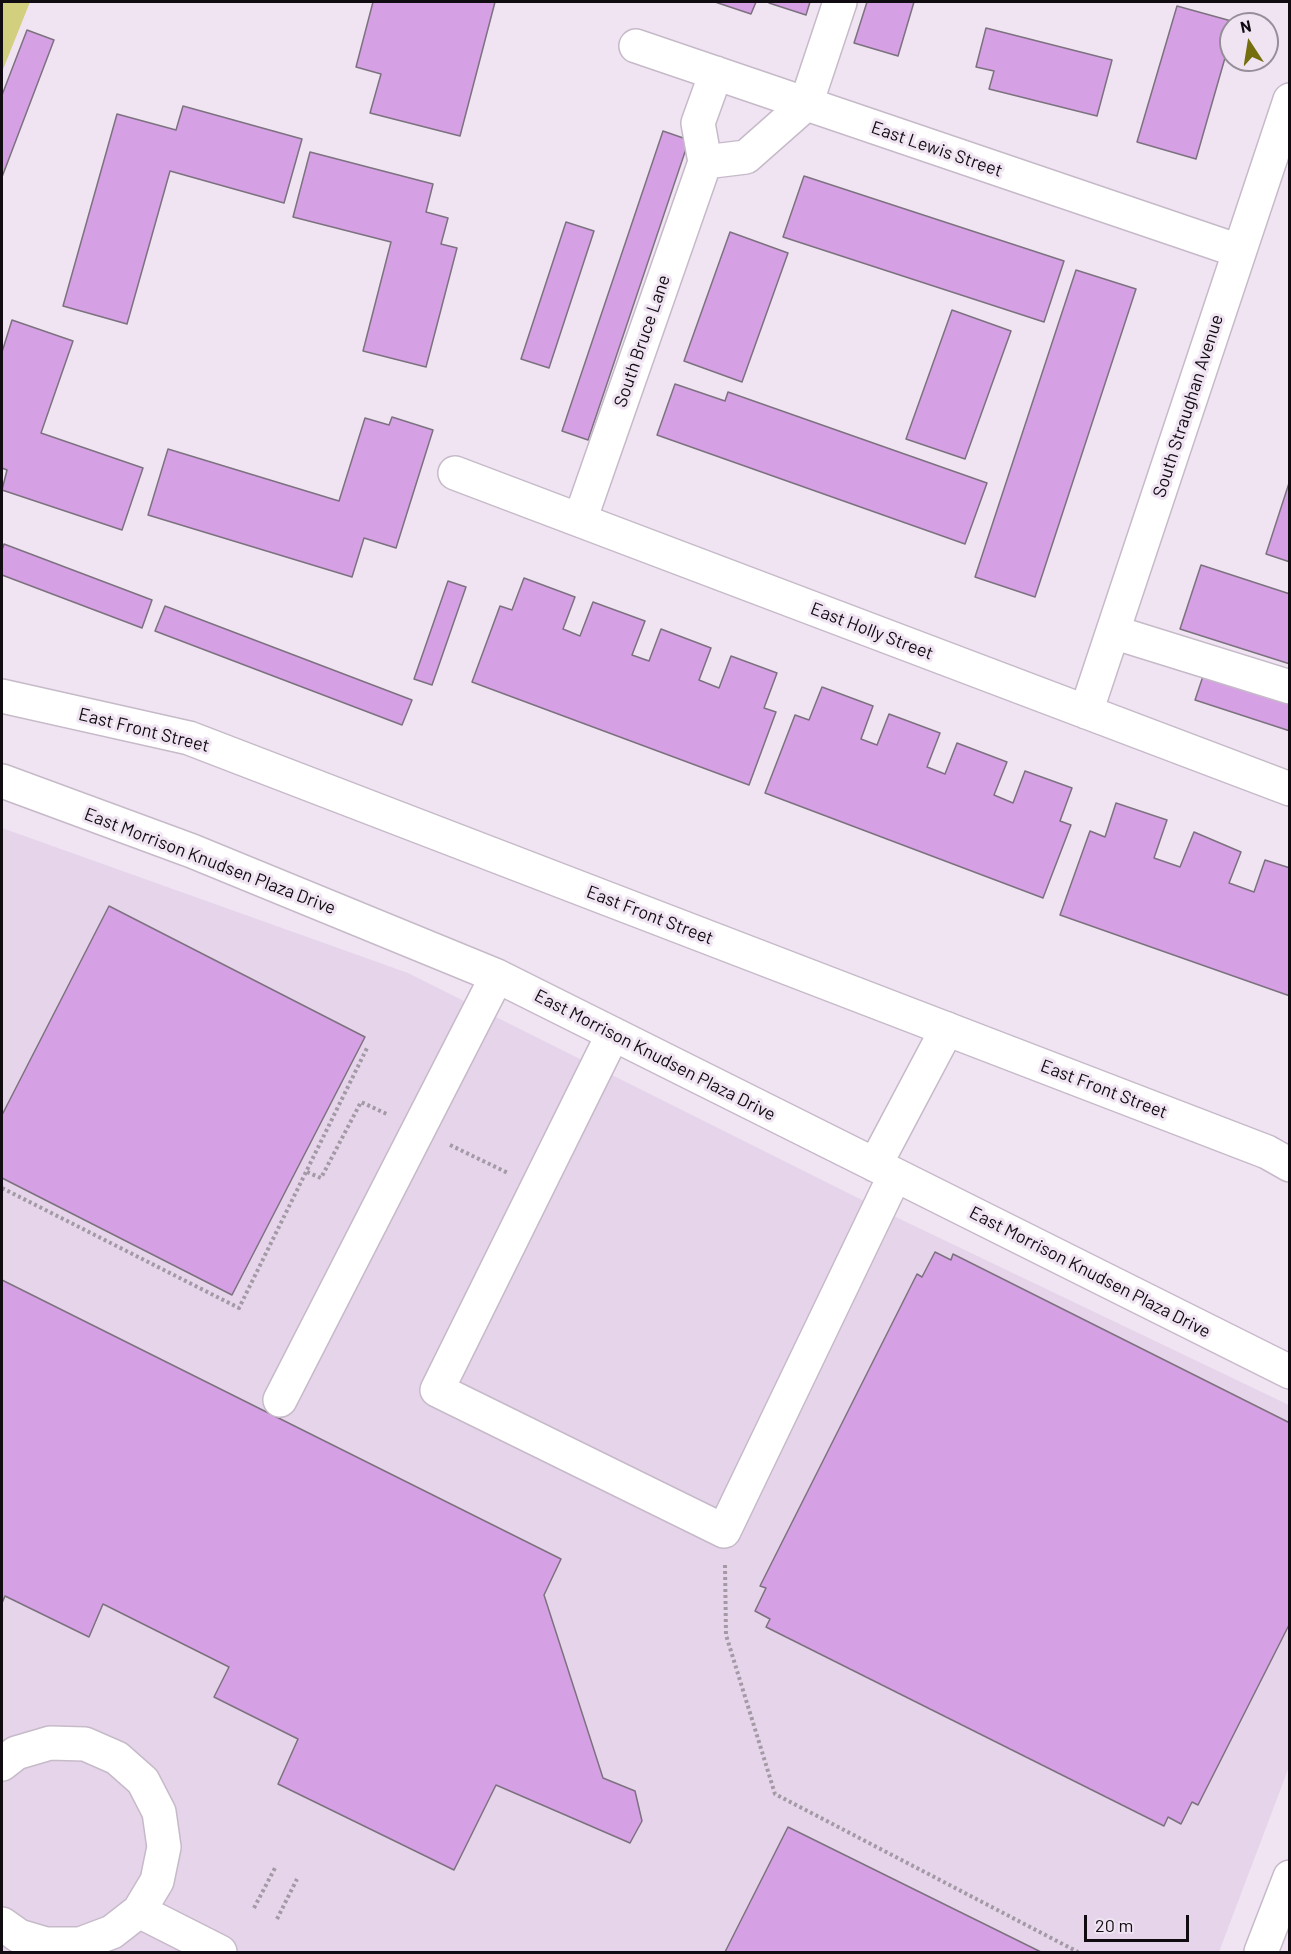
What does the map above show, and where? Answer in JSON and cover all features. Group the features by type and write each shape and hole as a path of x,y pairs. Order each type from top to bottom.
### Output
{"street":[{"path":"705,162 746,157 806,104 840,2"},
{"name":"East Lewis Street","path":"636,46 1239,251"},
{"name":"South Bruce Lane","path":"580,520 705,162 698,123 716,73"},
{"name":"South Straughan Avenue","path":"1086,712 1290,100"},
{"name":"East Holly Street","path":"455,473 1290,789"},
{"path":"1113,632 1290,687"},
{"name":"East Front Street","path":"2,696 189,738 1267,1152 1290,1165"},
{"name":"East Morrison Knudsen Plaza Drive","path":"2,781 192,851 497,976 1290,1372"},
{"path":"280,1400 497,976"},
{"path":"613,1034 437,1390 724,1531 947,1029"},
{"path":"2,1764 16,1753 50,1743 85,1744 117,1758 143,1781 159,1812 164,1847 157,1881 139,1911 112,1932 80,1944 44,1948 19,1936 2,1924"},
{"path":"1261,1953 1290,1877"},
{"path":"139,1911 220,1953"}],"path":[{"path":"2,1188 239,1308 368,1046"},
{"path":"307,1172 321,1179 362,1102 395,1118"},
{"path":"446,1143 513,1175"},
{"path":"724,1531 726,1635 775,1794 1078,1953"},
{"path":"254,1908 275,1868"},
{"path":"277,1919 297,1879"}],"shaded area":[{"path":"2,2 30,2 2,72"},
{"path":"2,828 408,973 900,1219 1289,1405 1289,1767 1219,1952 2,1952"}],"building":[{"path":"373,2 495,2 460,136 370,113 381,74 356,67"},
{"path":"715,2 756,2 751,14"},
{"path":"769,2 810,2 806,15"},
{"path":"867,2 914,2 898,56 854,43"},
{"path":"1177,6 1219,18 1219,72 1221,72 1196,159 1137,142"},
{"path":"986,28 1112,60 1097,116 989,89 994,71 976,67"},
{"path":"27,30 54,40 2,177 2,95"},
{"path":"183,106 302,139 284,203 170,171 127,324 63,306 117,114 176,130"},
{"path":"663,131 689,140 588,440 562,431"},
{"path":"310,152 433,184 426,212 448,218 441,244 457,248 426,367 363,351 391,242 293,217"},
{"path":"804,176 1064,261 1044,322 783,237"},
{"path":"566,222 594,231 549,368 521,359"},
{"path":"730,232 788,253 742,382 684,361"},
{"path":"1076,270 1136,289 1035,597 975,577"},
{"path":"952,310 1011,331 965,459 906,439"},
{"path":"12,320 73,341 41,433 143,468 122,530 2,490 7,470 2,468 2,352"},
{"path":"675,384 725,401 728,392 987,483 965,544 657,435"},
{"path":"392,417 433,430 396,548 364,538 352,577 148,515 168,449 339,501 365,418 389,425"},
{"path":"1290,480 1290,562 1266,554"},
{"path":"4,544 152,600 142,628 2,575"},
{"path":"1201,565 1290,594 1290,664 1180,629"},
{"path":"524,578 575,597 563,629 580,636 593,602 645,621 632,655 649,661 661,629 711,648 699,680 719,688 731,656 777,673 764,708 776,712 749,785 472,682 500,606 512,610"},
{"path":"448,581 466,587 432,685 414,679"},
{"path":"165,606 412,700 402,725 155,631"},
{"path":"1204,673 1290,701 1290,731 1195,700"},
{"path":"822,687 873,706 861,739 877,745 889,714 940,733 927,767 945,774 957,743 1007,762 994,795 1013,803 1025,771 1072,788 1060,821 1071,825 1043,898 765,793 795,715 809,720"},
{"path":"1116,803 1167,820 1154,858 1180,867 1194,832 1241,852 1229,883 1254,892 1265,860 1290,868 1290,996 1060,915 1090,831 1105,837"},
{"path":"109,906 365,1037 232,1295 2,1178 2,1115"},
{"path":"935,1252 951,1260 953,1254 1290,1423 1290,1623 1198,1805 1192,1802 1181,1824 1168,1817 1164,1826 766,1627 770,1619 755,1611 766,1588 760,1586 917,1274 922,1277"},
{"path":"2,1280 561,1559 544,1595 603,1778 635,1791 642,1821 630,1843 496,1785 454,1870 278,1784 298,1739 214,1697 229,1667 103,1604 89,1637 5,1596 2,1603"},
{"path":"788,1827 1041,1952 725,1952"}]}
